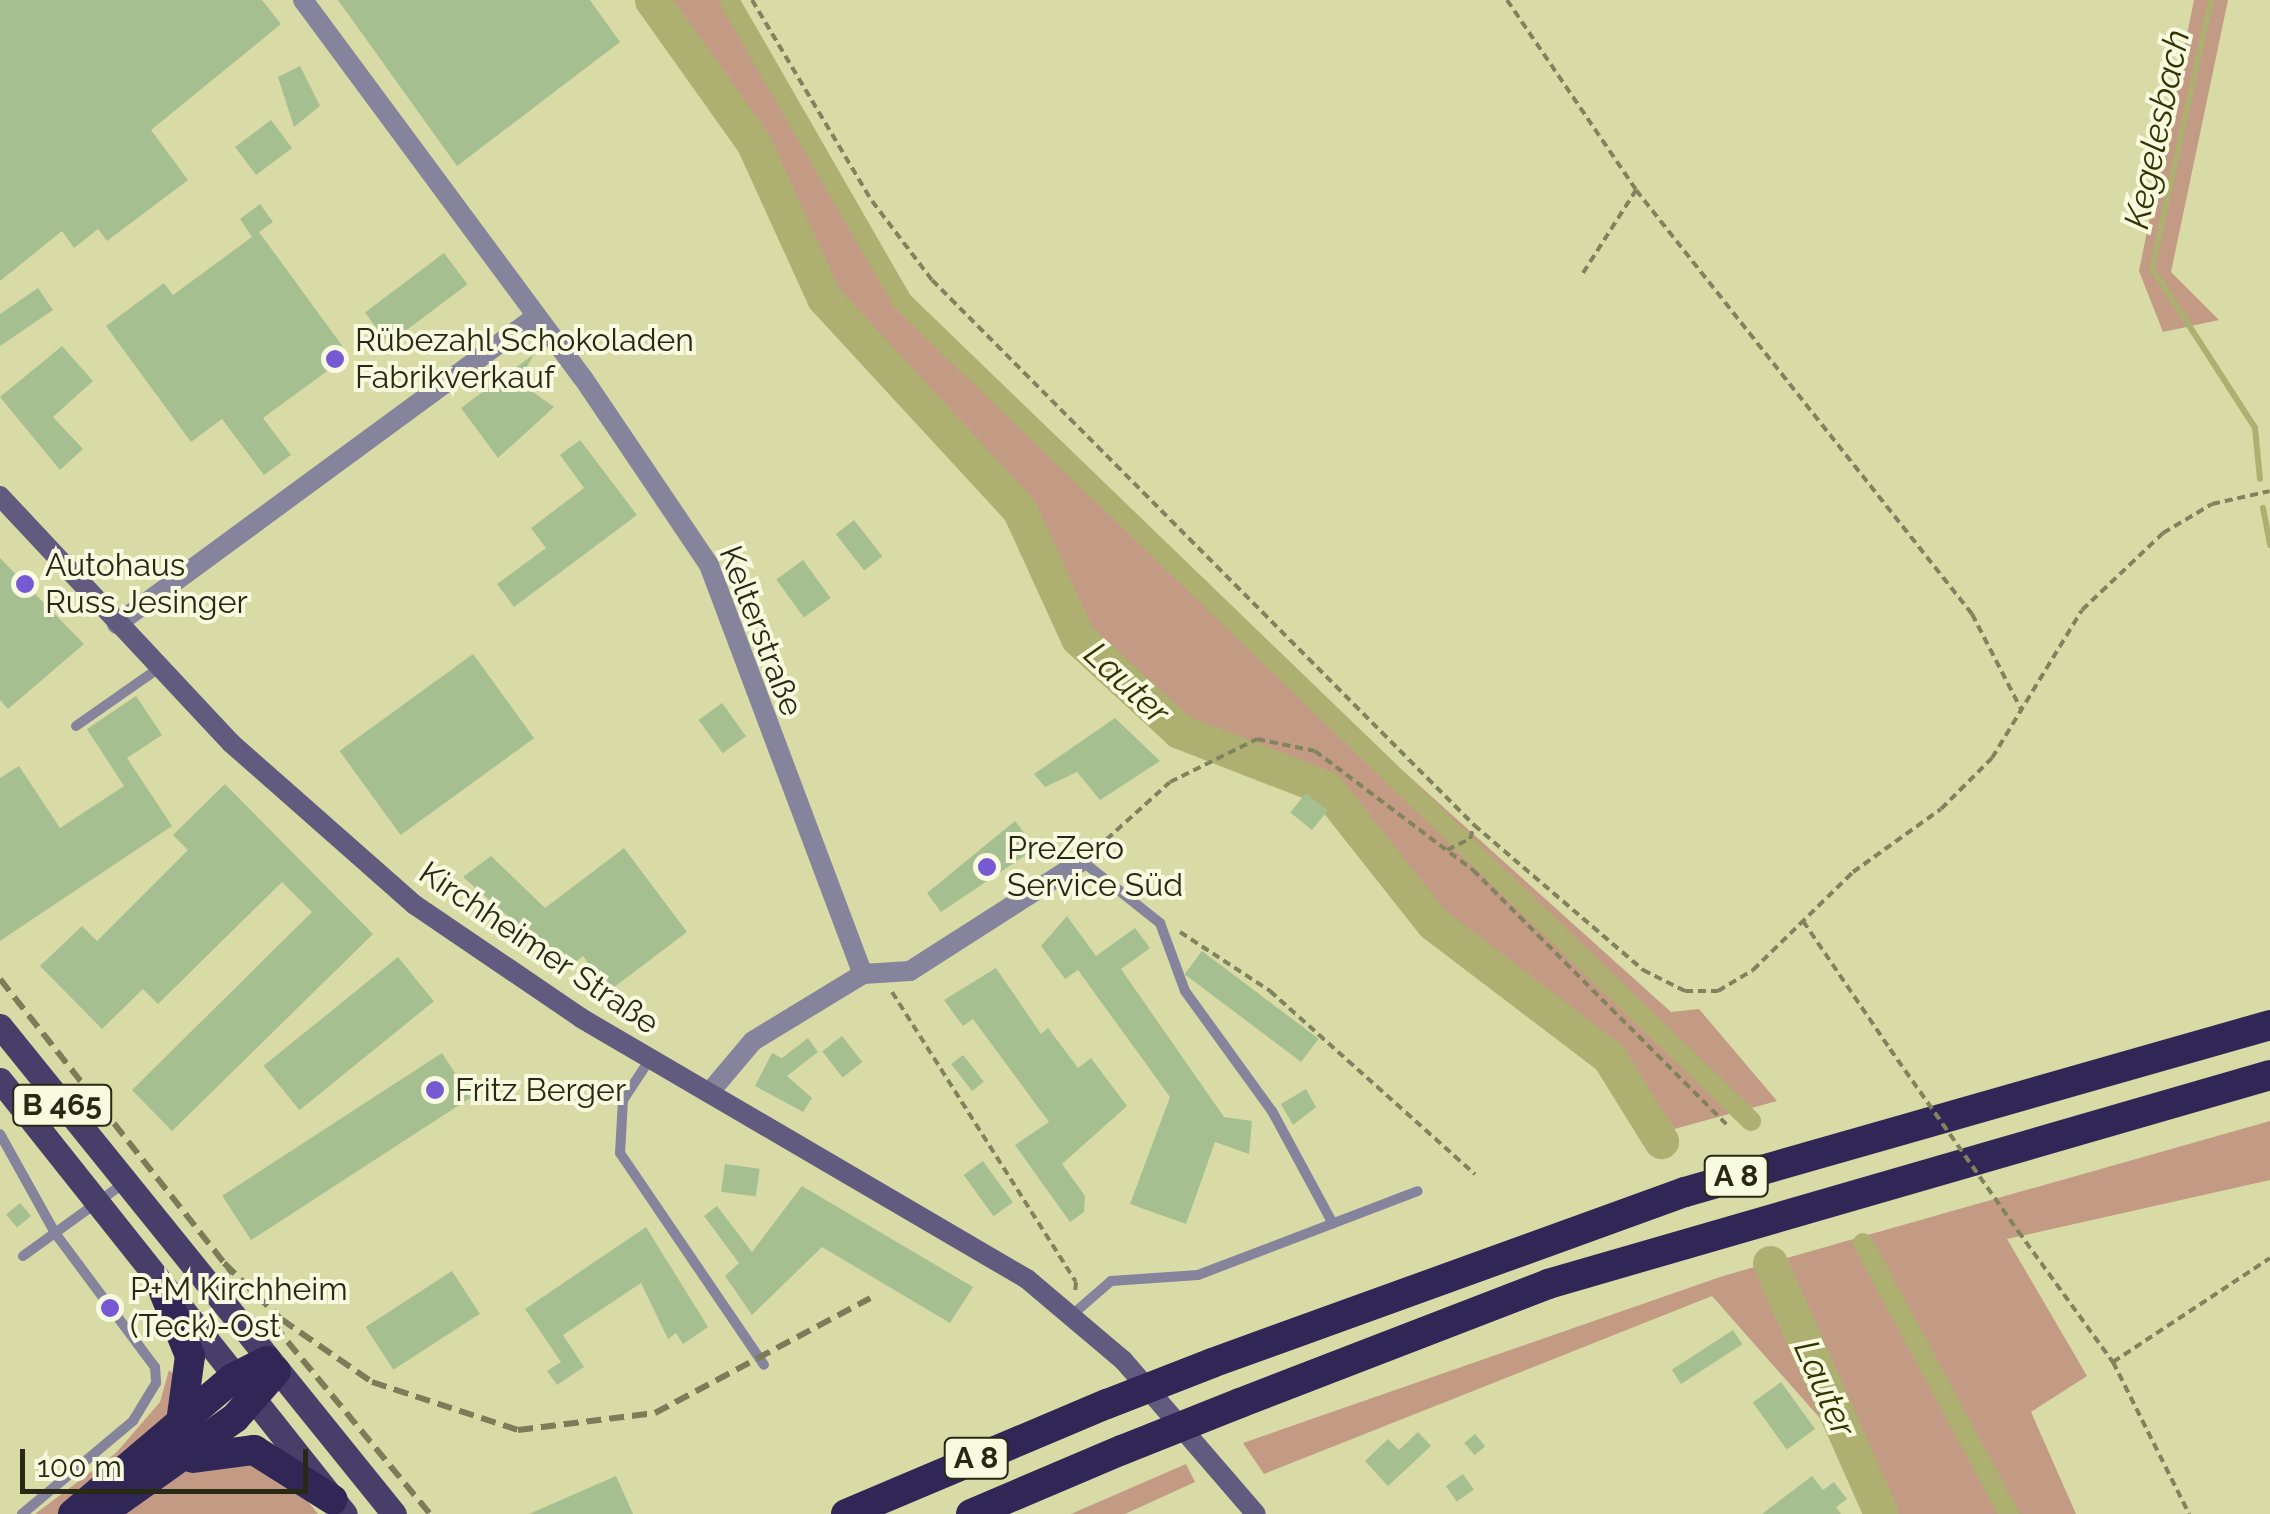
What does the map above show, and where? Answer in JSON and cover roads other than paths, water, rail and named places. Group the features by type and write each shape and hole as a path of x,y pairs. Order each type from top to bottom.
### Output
{"highway":[{"name":"A 8","path":"846,1514 1212,1363 1684,1192 2270,1024"},
{"name":"A 8","path":"971,1514 1122,1450 1548,1284 2270,1075"},
{"path":"164,1292 190,1356 181,1423"},
{"path":"101,1514 158,1472 242,1389 271,1366"},
{"path":"72,1514 181,1423 242,1389"},
{"path":"158,1472 234,1446 273,1457 339,1507"}],"main road":[{"name":"B 465","path":"0,1026 394,1514"},
{"name":"B 465","path":"0,1080 95,1206 339,1507"}],"street":[{"name":"Kelterstraße","path":"302,0 709,565 872,976"},
{"path":"117,624 534,318"},
{"name":"Kirchheimer Straße","path":"0,496 159,668 415,905 650,1059 1027,1279 1073,1314 1171,1410 1256,1514"},
{"path":"709,1093 753,1041 872,976 944,952 1082,862"}],"lane":[{"path":"76,726 159,668"},
{"path":"1082,862 1154,917 1185,991 1272,1110 1333,1224"},
{"path":"650,1059 623,1100 620,1153 764,1365"},
{"path":"0,1134 55,1233 155,1366 156,1383 133,1422 22,1514"},
{"path":"23,1256 124,1183"},
{"path":"1073,1314 1111,1281 1198,1275 1418,1191"}],"waterway":[{"name":"Lauter","path":"652,0 753,142 824,298 1019,509 1078,638 1179,731 1326,788 1433,923 1609,1057 1661,1141"},
{"path":"729,0 903,302 1751,1121"},
{"name":"Kegelesbach","path":"2211,0 2152,268 2255,428 2260,479"},
{"name":"Kegelesbach","path":"2263,508 2270,545"},
{"path":"1863,1243 2009,1514"},
{"name":"Lauter","path":"1770,1263 1881,1514"}],"railway":[{"path":"0,979 232,1273"},
{"path":"224,1263 281,1319 372,1382 518,1430 655,1413 870,1298"},
{"path":"273,1324 430,1514"}],"place":[{"name":"Rübezahl Schokoladen Fabrikverkauf","path":"335,359"},
{"name":"Autohaus Russ Jesinger","path":"25,584"},
{"name":"PreZero Service Süd","path":"987,867"},
{"name":"Fritz Berger","path":"435,1090"},
{"name":"P+M Kirchheim (Teck)-Ost","path":"110,1308"}]}
